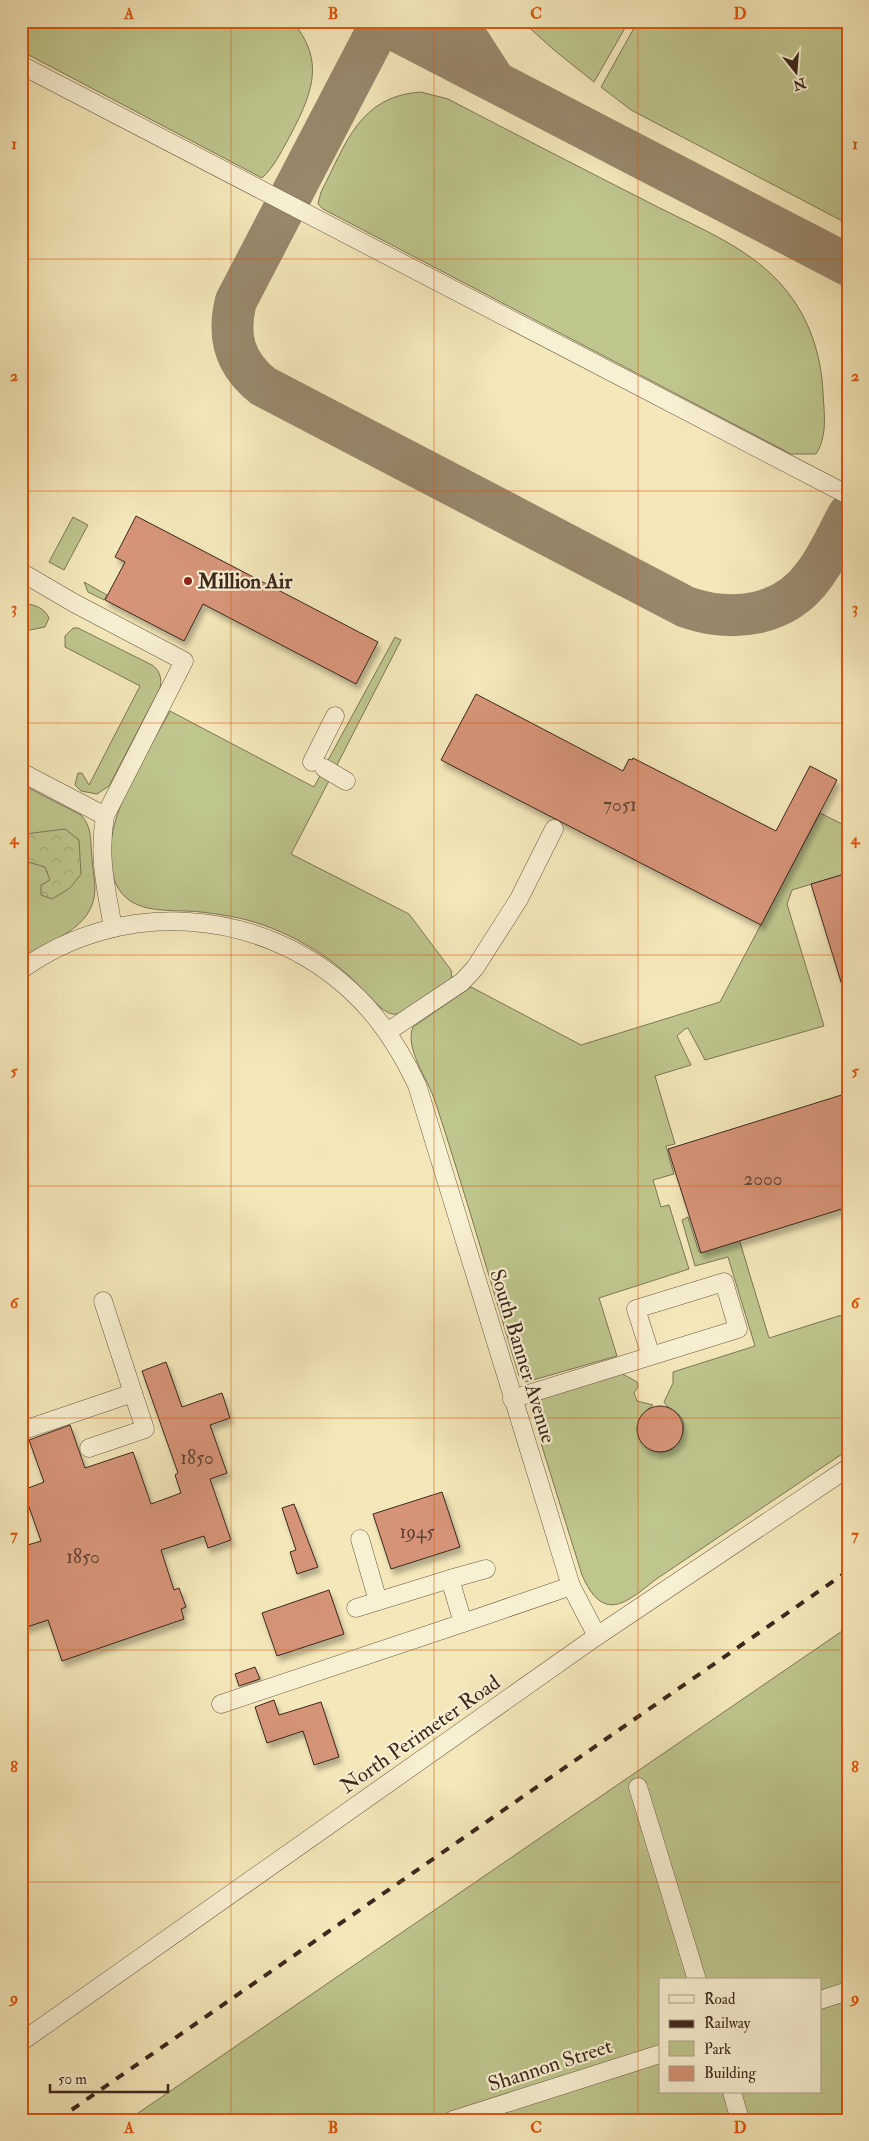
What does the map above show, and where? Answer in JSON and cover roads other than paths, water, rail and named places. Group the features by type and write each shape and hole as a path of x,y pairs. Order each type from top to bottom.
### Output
{"street":[{"path":"21,64 848,495"},
{"path":"22,573 74,603 184,661 104,816 101,837 101,860 113,928"},
{"path":"335,716 318,765 346,781"},
{"path":"21,772 104,816"},
{"path":"387,1032 462,982 475,968 519,899 554,829"},
{"name":"South Banner Avenue","path":"21,970 68,943 113,928 150,922 183,920 215,923 254,933 297,952 334,976 361,1001 387,1032 417,1085 571,1586 597,1636"},
{"path":"512,1398 651,1356 738,1329 724,1282 636,1309 651,1356"},
{"path":"89,1448 145,1429 102,1301"},
{"path":"21,1431 133,1393"},
{"name":"North Perimeter Road","path":"21,2042 597,1636 848,1468"},
{"path":"360,1539 378,1601"},
{"path":"356,1608 486,1568"},
{"path":"450,1579 463,1623"},
{"path":"221,1704 571,1586"},
{"path":"638,1788 696,1978"},
{"path":"822,1999 848,1991"},
{"name":"Shannon Street","path":"453,2120 659,2054"},
{"path":"733,2094 740,2120"}],"railway":[{"path":"57,2120 848,1571"}],"place":[{"name":"Million Air","path":"188,581"}]}
